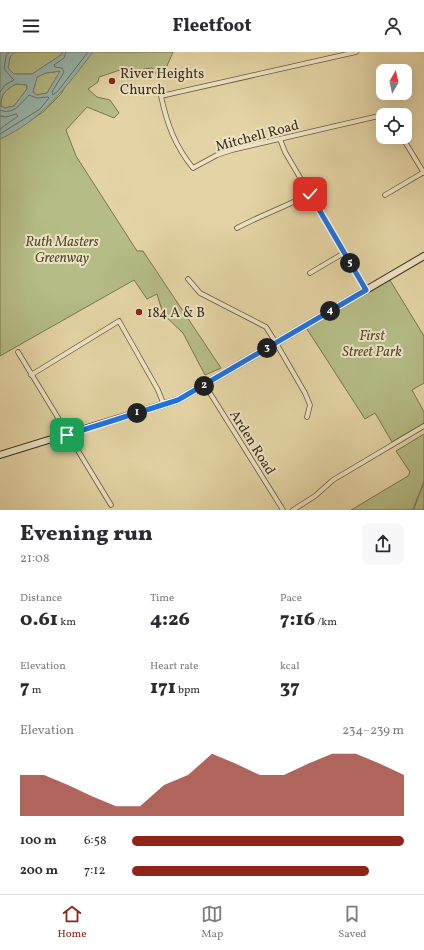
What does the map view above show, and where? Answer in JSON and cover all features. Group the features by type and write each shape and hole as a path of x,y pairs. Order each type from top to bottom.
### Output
{"street":[{"name":"Mitchell Road","path":"356,52 161,96 166,124 185,158 193,168 217,155 232,150 376,117"},
{"path":"280,139 366,290"},
{"path":"385,195 424,173 406,144"},
{"path":"237,228 264,214 291,204 310,194"},
{"path":"310,273 344,253"},
{"path":"0,455 164,405 205,385 424,256"},
{"path":"188,279 200,293 266,326 306,393 310,405 307,417"},
{"path":"32,375 120,321 158,390 164,405"},
{"path":"18,352 67,435 111,505"},
{"name":"Arden Road","path":"205,385 283,510"},
{"path":"293,510 315,496 333,480 424,426"}],"green space":[{"path":"15,52 63,52 61,55 32,74 14,74 8,69 10,57"},
{"name":"Ruth Masters Greenway","path":"86,52 173,52 164,73 156,74 152,68 144,69 136,77 127,73 123,69 99,77 98,82 88,89 97,97 110,100 119,113 114,118 87,107 66,130 76,156 137,251 143,251 221,368 205,375 183,333 163,314 157,294 147,299 134,280 0,356 0,139 43,112 61,94"},
{"path":"61,71 47,93 37,95 33,92 37,77 46,73"},
{"path":"16,84 27,85 27,89 14,106 5,108 1,106 4,93"},
{"name":"First Street Park","path":"388,277 424,336 424,383 412,390 424,412 424,423 392,442 375,413 365,419 305,326"},
{"path":"424,434 424,510 351,510 408,476 410,472 396,451"}],"water":[{"path":"0,52 15,52 10,57 8,68 14,74 32,74 61,55 63,52 93,52 63,90 41,113 28,123 0,139","holes":["60,71 47,93 37,95 33,92 37,77 46,73","16,84 27,85 27,89 14,106 5,108 1,106 4,93"]}],"waterway":[{"path":"413,510 424,482"}],"place":[{"name":"River Heights Church","path":"112,81"},
{"name":"184 A & B","path":"139,312"}],"route":[{"path":"67,435 178,400 366,290 310,194"}]}
